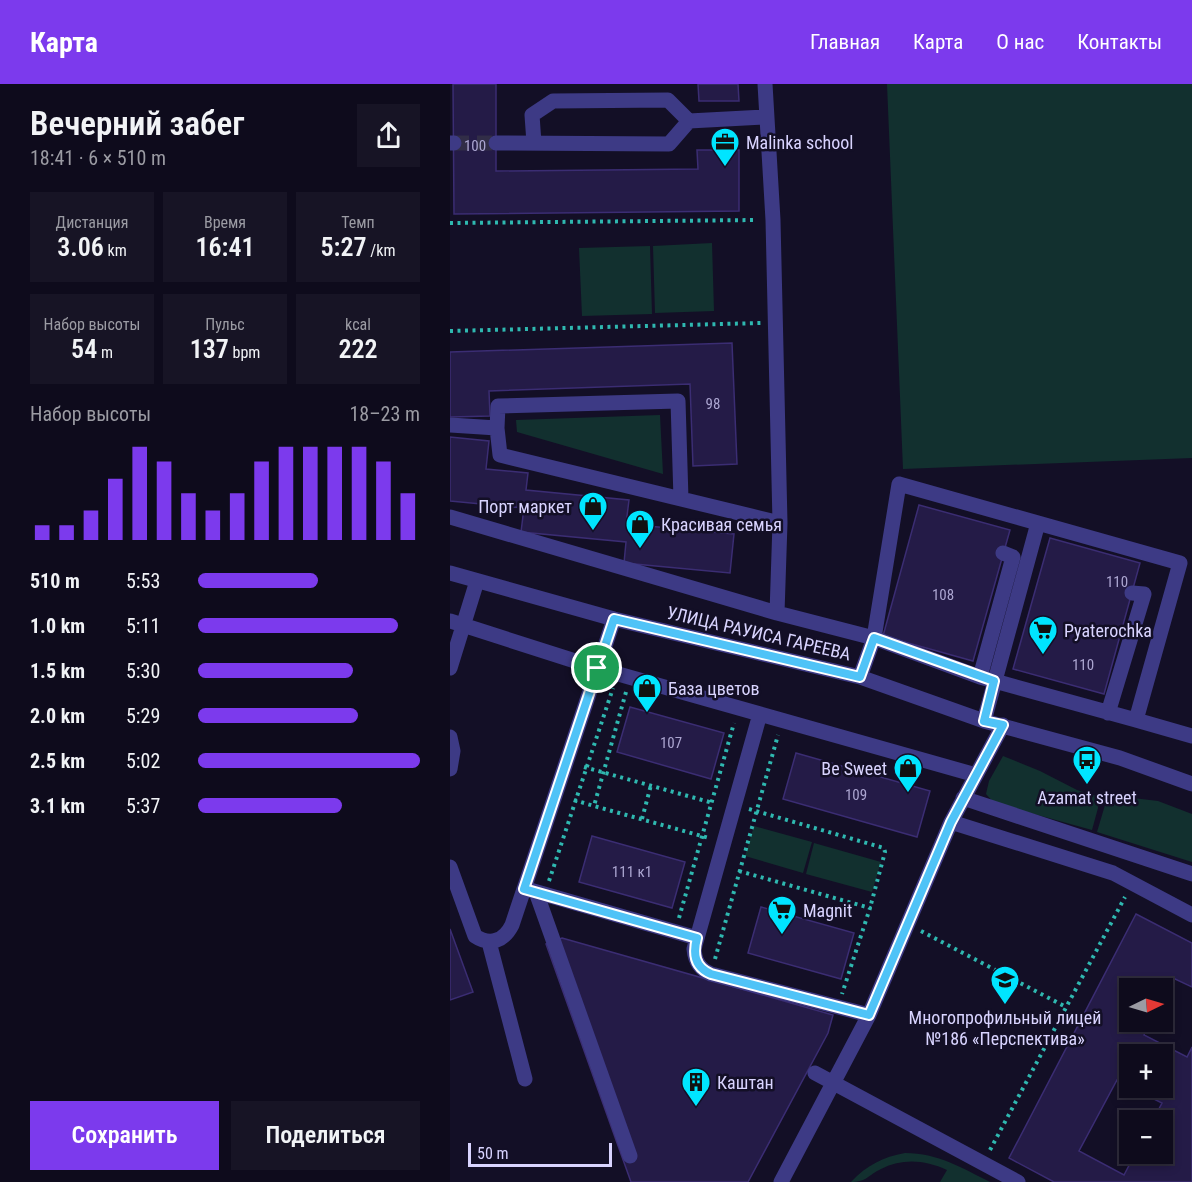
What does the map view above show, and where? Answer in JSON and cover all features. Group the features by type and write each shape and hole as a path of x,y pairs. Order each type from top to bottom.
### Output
{"street":[{"path":"765,84 773,220 780,523 777,613"},
{"path":"534,143 531,115 553,101 668,100 689,121"},
{"path":"496,143 669,144 689,121 766,117"},
{"path":"681,499 678,400 498,406 497,428 500,455 681,499 780,523"},
{"path":"450,425 497,428"},
{"path":"860,677 874,638 899,484 1180,562 1136,720"},
{"path":"450,517 777,613 874,638 987,679 1192,736"},
{"path":"987,679 1038,523"},
{"path":"984,721 987,679 1013,557 1003,554"},
{"name":"УЛИЦА РАУИСА ГАРЕЕВА","path":"450,573 614,619 860,677 984,721 1120,758 1192,784"},
{"path":"450,668 457,623 477,581"},
{"path":"1108,713 1144,594 1132,593"},
{"path":"450,867 475,936 489,942 497,941 508,932 535,892 555,795 614,619"},
{"path":"457,623 597,668 976,775"},
{"path":"760,714 694,949 695,958 702,969 711,974 869,1015"},
{"path":"781,1182 869,1015 951,822 1003,725"},
{"path":"450,737 453,751 450,769"},
{"path":"963,798 1192,874"},
{"path":"951,822 1113,873 1192,915"},
{"path":"535,892 697,938"},
{"path":"535,892 630,1156"},
{"path":"489,942 525,1079"},
{"path":"814,1073 1018,1182"}],"path":[{"path":"450,223 773,220"},
{"path":"450,332 775,323"},
{"path":"535,892 576,801 587,767 624,675"},
{"path":"594,806 624,675"},
{"path":"675,931 738,708"},
{"path":"711,974 782,720"},
{"path":"566,761 711,802 756,811 884,848 885,852 870,908 838,1006"},
{"path":"642,819 651,785"},
{"path":"555,795 724,843"},
{"path":"718,865 870,908"},
{"path":"983,1163 1133,884"},
{"path":"917,929 1066,1007"}],"green space":[{"path":"887,84 1192,84 1192,458 903,469"},
{"path":"712,243 714,311 655,313 653,246"},
{"path":"650,246 652,314 582,316 579,248"},
{"path":"660,415 663,474 517,432 516,420"},
{"path":"1003,756 1040,771 1077,790 1097,796 1098,808 1092,830 994,803 986,794 989,781"},
{"path":"1108,795 1158,801 1192,814 1192,862 1097,832"},
{"path":"754,826 812,842 803,873 745,856"},
{"path":"814,843 881,862 872,892 806,874"},
{"path":"905,1153 939,1158 990,1182 940,1182 947,1170 922,1162 906,1162 889,1165 864,1179 851,1182 876,1163"}],"building":[{"path":"453,84 496,84 496,171 698,169 697,150 739,150 739,211 454,214"},
{"path":"698,84 738,84 739,101 699,101"},
{"path":"732,343 737,464 693,466 690,384 489,391 490,416 450,417 450,352"},
{"path":"450,437 489,441 486,469 528,473 526,490 629,500 626,524 734,534 730,573 624,563 626,542 521,532 524,508 450,501"},
{"path":"919,505 1010,530 973,661 883,636"},
{"path":"1050,538 1140,563 1104,694 1013,669"},
{"path":"630,707 724,733 711,779 617,752"},
{"path":"796,753 930,791 917,837 783,799"},
{"path":"592,836 685,862 672,908 579,882"},
{"path":"761,907 854,933 841,979 748,953"},
{"path":"1136,914 1192,943 1192,987 1173,978 1119,978 1119,1032 1146,1032 1144,1035 1162,1044 1119,1044 1119,1081 1117,1080 1079,1151 1124,1175 1130,1164 1173,1164 1173,1110 1158,1110 1162,1103 1152,1098 1173,1098 1173,1050 1187,1057 1192,1047 1192,1182 1054,1182 1009,1158"},
{"path":"450,929 473,992 450,1000"},
{"name":"Каштан","path":"562,938 833,1015 828,1033 748,1182 631,1182 546,944"}],"tunnel":[{"path":"454,143 496,143"}],"place":[{"name":"Malinka school","path":"725,168"},
{"name":"Порт маркет","path":"593,532"},
{"name":"Красивая семья","path":"640,550"},
{"name":"Pyaterochka","path":"1043,656"},
{"name":"База цветов","path":"647,714"},
{"name":"Azamat street","path":"1087,786"},
{"name":"Be Sweet","path":"908,794"},
{"name":"Magnit","path":"782,936"},
{"name":"Многопрофильный лицей №186 «Перспектива»","path":"1005,1006"},
{"name":"Каштан","path":"696,1108"}],"route":[{"path":"614,619 860,677 874,638 980,678 994,681 984,721 1003,725 951,822 869,1015 705,972 695,958 694,949 697,938 524,889 597,668 614,619"}]}
